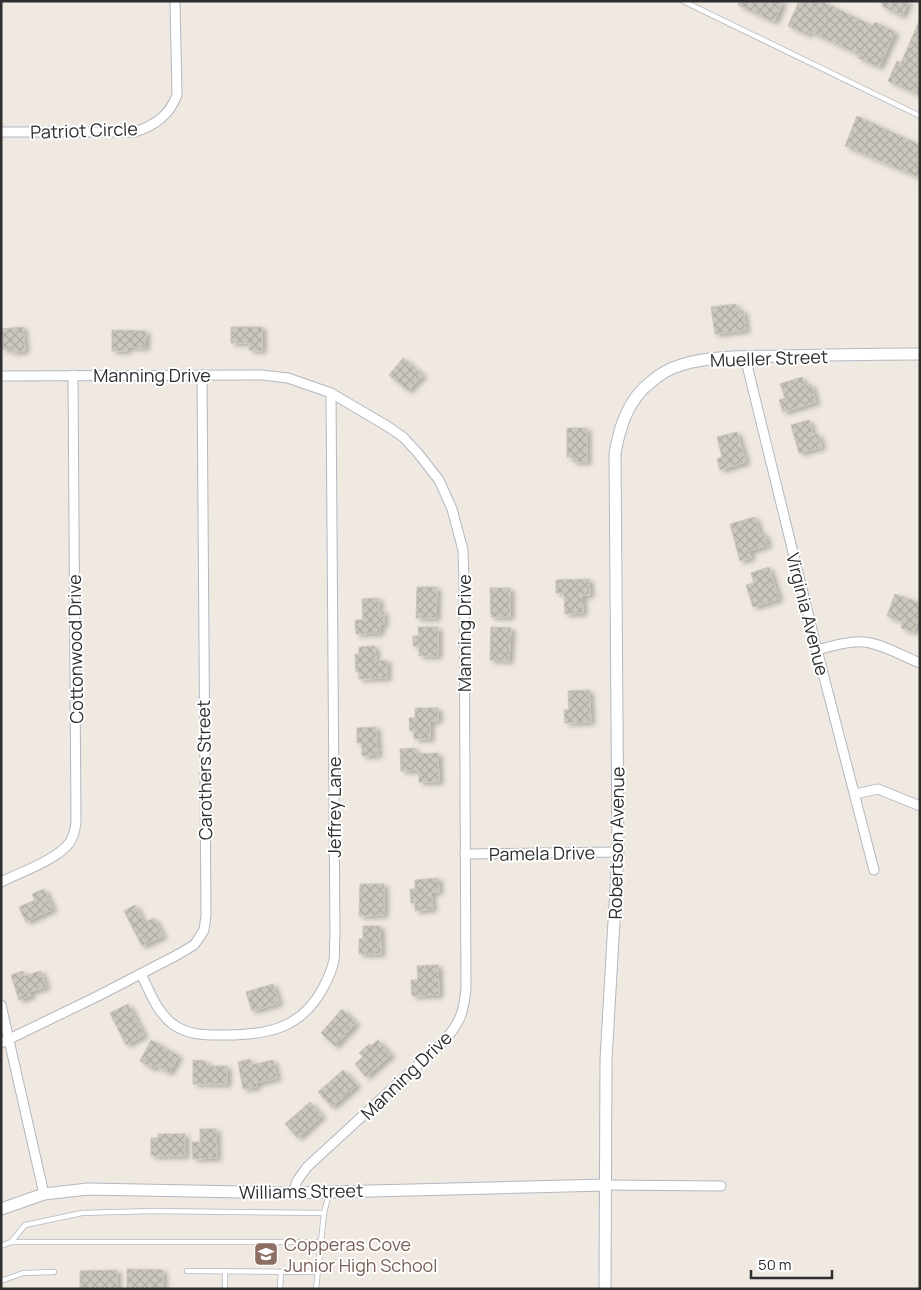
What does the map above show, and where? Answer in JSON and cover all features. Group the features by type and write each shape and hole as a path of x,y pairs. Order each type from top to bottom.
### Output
{"street":[{"name":"Patriot Circle","path":"1,132 135,132 150,126 163,117 173,106 177,95 175,1"},
{"name":"Mueller Street","path":"633,401 652,380 680,365 701,360 745,357 920,354"},
{"name":"Virginia Avenue","path":"745,357 817,650 874,870"},
{"name":"Cottonwood Drive","path":"1,882 46,860 64,848 75,833 72,375"},
{"name":"Carothers Street","path":"5,1041 141,974 194,945 204,930 206,915 202,375"},
{"name":"Manning Drive","path":"1,376 262,375 288,378 331,393 402,437 417,452 439,480 452,509 463,550 464,582 466,988 462,1014 458,1024 444,1041 308,1167 297,1181 293,1193"},
{"name":"Jeffrey Lane","path":"141,974 156,1005 166,1018 190,1033 204,1035 243,1035 278,1029 308,1012 329,977 334,959 335,937 331,393"},
{"name":"Robertson Avenue","path":"605,1289 606,1060 618,852 615,454 618,434 633,401"},
{"path":"817,650 852,642 864,642 879,646 920,663"},
{"path":"855,794 878,789 920,806"},
{"name":"Pamela Drive","path":"465,854 618,852"},
{"path":"1,1005 5,1041 44,1194"},
{"path":"605,1185 721,1186"},
{"name":"Williams Street","path":"1,1209 44,1194 88,1189 293,1193 605,1185"}],"lane":[{"path":"683,1 920,116"},
{"path":"316,1289 324,1213 330,1191"},
{"path":"11,1242 24,1225 82,1213 151,1211 324,1213"},
{"path":"1,1246 11,1242 321,1242"},
{"path":"187,1271 318,1272"},
{"path":"1,1281 23,1273 54,1272"},
{"path":"225,1272 225,1289"},
{"path":"280,1289 281,1272"}],"building":[{"path":"740,1 783,2 774,22 738,5"},
{"path":"799,1 824,1 873,26 875,22 895,32 879,67 858,58 860,55 809,31 808,35 788,26"},
{"path":"878,1 909,1 902,16 882,6 883,4"},
{"path":"920,19 920,95 888,81 897,61 901,63"},
{"path":"857,116 920,145 920,178 845,146"},
{"path":"736,304 737,311 743,310 746,330 715,334 711,307"},
{"path":"23,327 25,351 11,352 10,349 3,350 1,329"},
{"path":"231,327 262,327 262,351 249,350 249,343 231,343"},
{"path":"112,330 146,331 145,348 127,347 127,351 112,351"},
{"path":"403,358 423,375 408,391 389,375"},
{"path":"802,377 805,386 811,384 816,402 783,412 779,400 785,398 780,384"},
{"path":"809,420 813,435 818,434 822,447 799,453 791,425"},
{"path":"567,428 587,428 587,462 573,462 573,457 567,457"},
{"path":"737,432 746,462 720,470 717,459 722,457 717,437"},
{"path":"755,517 760,534 764,533 768,545 749,551 751,558 740,561 730,524"},
{"path":"769,567 779,599 753,607 746,585 754,583 751,573"},
{"path":"589,579 590,595 582,595 583,613 565,614 564,593 556,593 556,580"},
{"path":"417,587 437,587 436,618 416,618"},
{"path":"490,588 510,588 510,617 491,617"},
{"path":"895,594 920,603 920,615 914,632 901,628 903,622 887,616"},
{"path":"379,598 379,612 384,611 384,624 380,625 380,633 356,634 355,620 363,620 362,599"},
{"path":"418,627 438,627 438,656 419,656 419,646 413,646 413,636 419,636"},
{"path":"491,627 511,628 509,661 490,660"},
{"path":"375,646 376,661 387,660 387,678 359,679 359,672 356,672 355,654 359,654 359,647"},
{"path":"589,690 591,722 565,723 564,710 569,710 568,691"},
{"path":"415,708 438,708 438,721 430,721 430,739 414,739 414,731 410,731 409,718 415,718"},
{"path":"376,727 378,755 362,756 362,743 357,743 357,728"},
{"path":"415,748 416,754 438,753 439,782 419,782 419,770 401,771 400,749"},
{"path":"438,878 439,892 431,892 433,909 415,911 415,903 411,903 410,889 415,889 415,880"},
{"path":"360,884 384,884 384,915 359,916"},
{"path":"44,889 53,909 26,922 19,907 35,900 32,894"},
{"path":"135,905 144,923 154,918 163,936 142,946 124,911"},
{"path":"363,926 380,926 381,954 359,954 359,939 363,939"},
{"path":"438,965 439,995 412,996 411,980 418,980 417,966"},
{"path":"23,971 24,976 41,971 46,987 29,992 31,996 19,1000 11,975"},
{"path":"273,984 279,1003 252,1011 246,992"},
{"path":"128,1004 144,1035 126,1045 110,1013"},
{"path":"342,1009 356,1023 335,1046 321,1033"},
{"path":"151,1040 179,1056 169,1073 155,1065 153,1069 140,1061"},
{"path":"378,1040 391,1055 366,1077 355,1064 363,1057 359,1053 369,1044 371,1046"},
{"path":"250,1059 251,1065 273,1060 277,1078 256,1083 257,1087 243,1089 238,1062"},
{"path":"193,1060 206,1061 206,1066 227,1066 227,1084 193,1084"},
{"path":"343,1070 357,1085 332,1107 318,1092"},
{"path":"310,1102 322,1116 298,1138 285,1124"},
{"path":"200,1129 216,1129 217,1158 193,1159 192,1142 200,1142"},
{"path":"158,1134 185,1134 185,1156 151,1156 151,1138 158,1138"},
{"path":"127,1269 163,1270 163,1289 127,1289"},
{"path":"117,1270 117,1289 80,1289 80,1271"}],"place":[{"name":"Copperas Cove Junior High School","path":"266,1254"}]}
